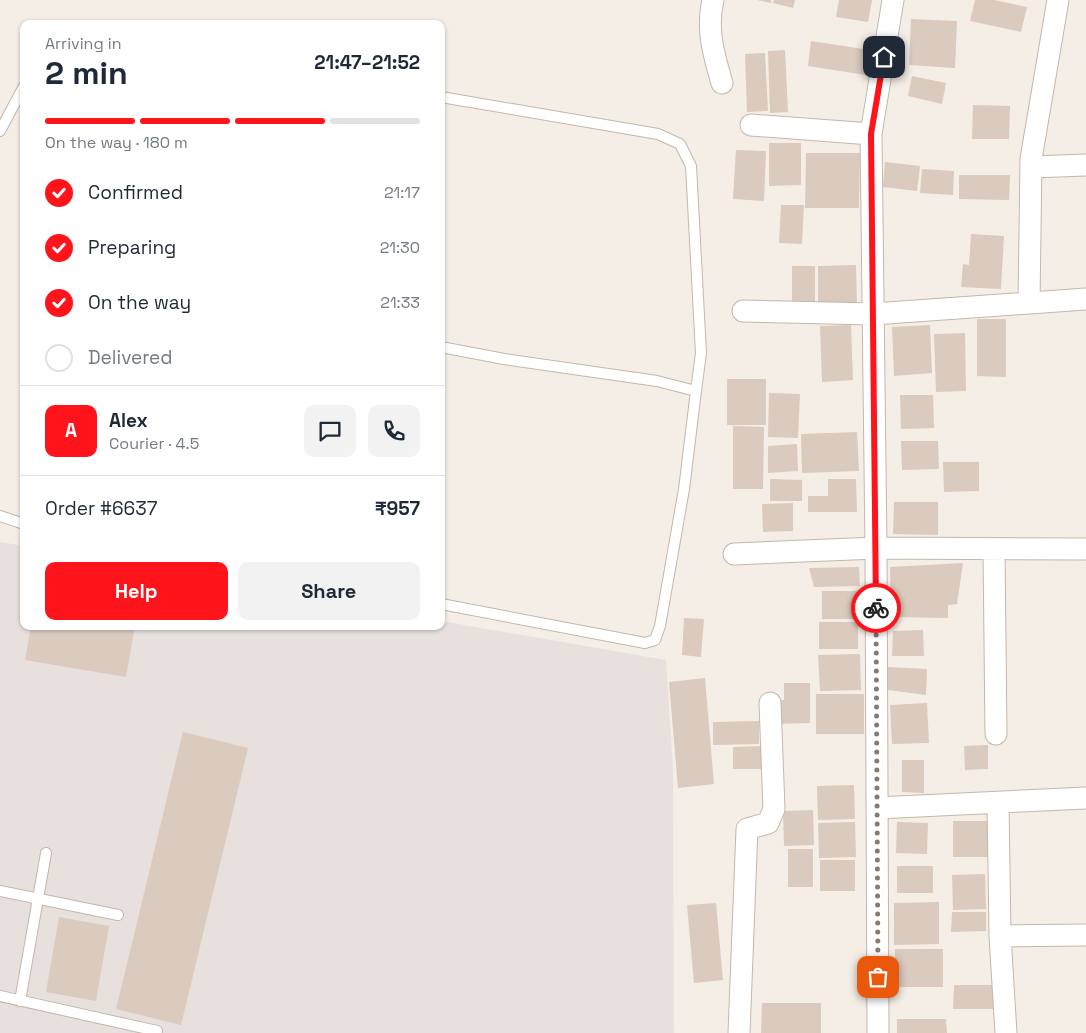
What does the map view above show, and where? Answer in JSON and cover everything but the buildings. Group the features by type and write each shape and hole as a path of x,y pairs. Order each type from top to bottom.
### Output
{"street":[{"path":"713,0 710,14 712,47 722,83"},
{"path":"878,1033 876,548 871,134 894,0"},
{"path":"1029,303 1031,167 1055,1"},
{"path":"751,125 871,134"},
{"path":"1031,167 1086,165"},
{"path":"743,311 873,314 1086,299"},
{"path":"734,554 876,548 1086,549"},
{"path":"994,549 996,734"},
{"path":"739,1033 747,829 768,823 774,809 770,703"},
{"path":"878,808 1086,798"},
{"path":"998,803 1000,936 1006,1033"},
{"path":"1000,936 1086,935"}],"lane":[{"path":"0,131 20,92"},
{"path":"445,99 658,134 680,144 691,166 701,353 684,489 660,626 654,640 644,643 445,605"},
{"path":"445,347 504,359 657,381 696,391"},
{"path":"0,516 20,523"},
{"path":"20,1001 46,853"},
{"path":"0,891 118,915"},
{"path":"0,996 157,1032"}],"shaded area":[{"path":"0,542 20,545 20,630 445,630 445,622 666,660 673,769 674,1033 0,1033"}],"way so far":[{"path":"876,608 878,977"}],"route":[{"path":"876,608 871,134 884,57"}]}
